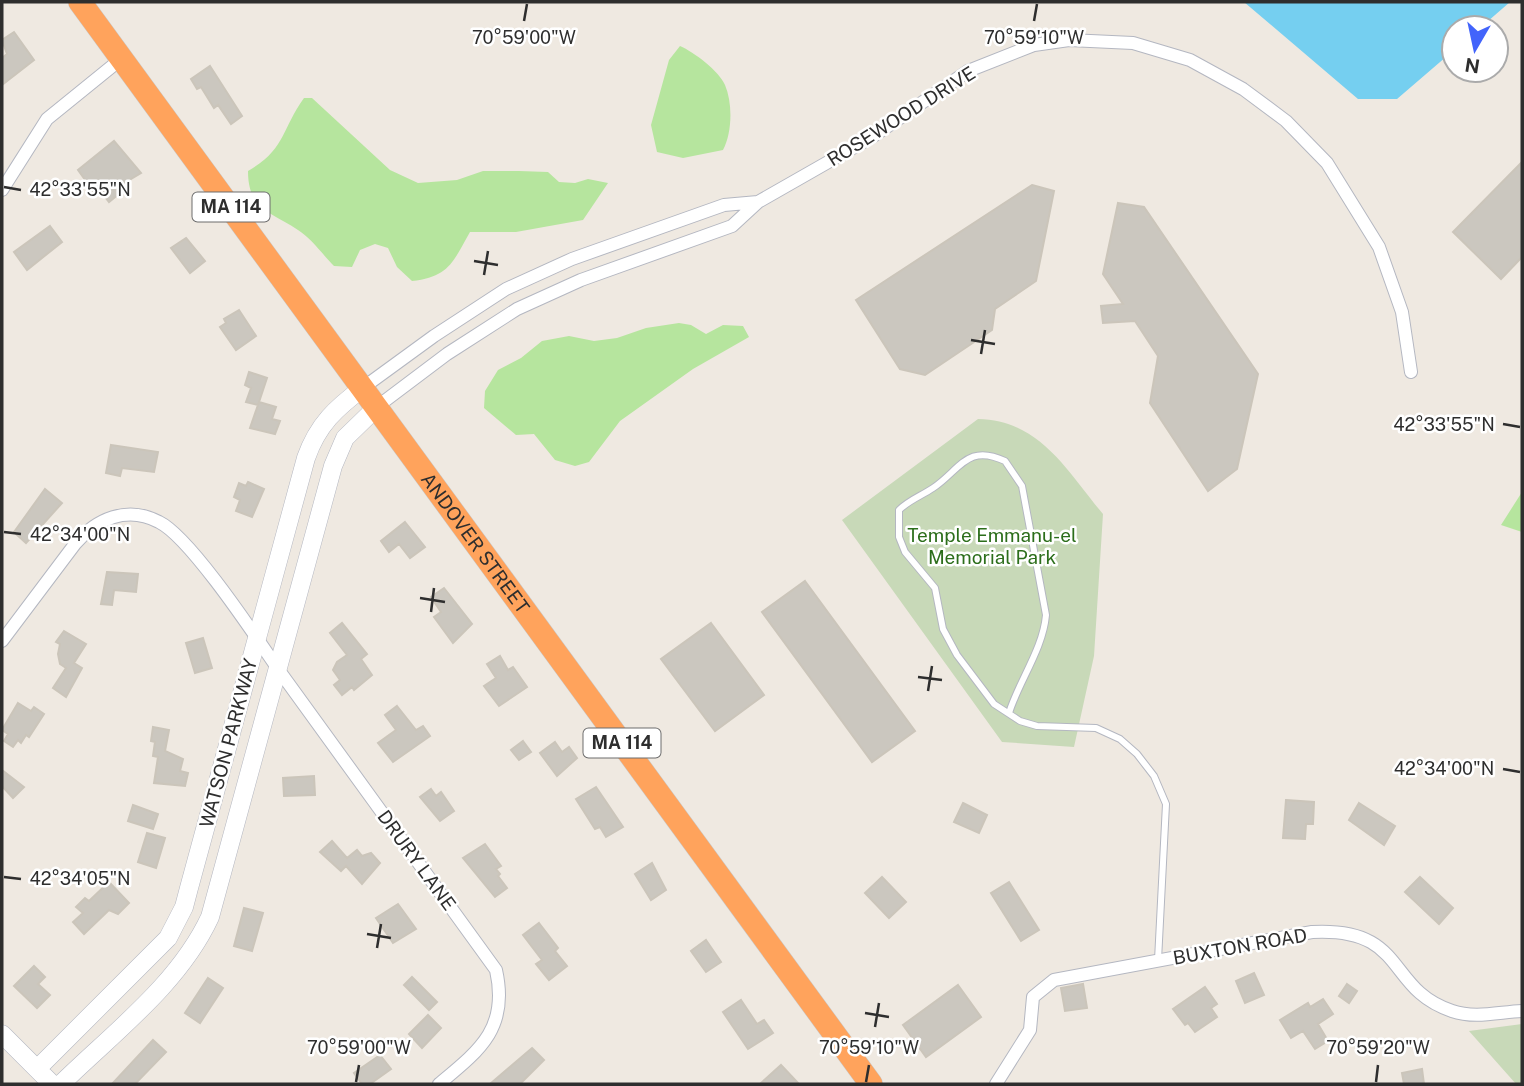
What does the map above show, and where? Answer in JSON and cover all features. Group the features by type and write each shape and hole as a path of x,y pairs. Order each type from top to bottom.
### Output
{"highway":[{"name":"ANDOVER STREET","path":"80,2 378,406 871,1084"}],"main road":[{"name":"WATSON PARKWAY","path":"37,1069 155,953 177,923 187,898 312,442 333,410 364,387"},
{"name":"WATSON PARKWAY","path":"61,1084 176,972 201,936 210,916 337,453 355,424 378,406"},
{"path":"2,1034 52,1084"}],"street":[{"name":"ROSEWOOD DRIVE","path":"378,406 446,354 516,309 581,280 732,226 758,202 872,137 968,71 1034,45 1069,40 1133,43 1163,50 1217,72 1268,105 1327,163 1363,217 1391,276 1408,339 1411,372"},
{"path":"2,190 47,119 121,59"},
{"name":"ROSEWOOD DRIVE","path":"364,387 434,335 506,289 572,259 673,223 731,203 758,202"},
{"name":"DRURY LANE","path":"2,641 84,533 108,517 121,515 160,522 183,542 257,638 496,970 499,1003 497,1019 490,1036 477,1052 439,1084"},
{"name":"BUXTON ROAD","path":"996,1084 1030,1030 1033,997 1043,988 1067,976 1302,934 1351,933 1381,947 1417,989 1452,1012 1483,1015 1522,1011"}],"lane":[{"path":"1009,713 1018,684 1045,631 1046,615 1022,486 1005,461 981,454 964,460 933,488 908,502 900,510 899,537 905,552 935,588 943,629 957,655 994,704 1009,713 1037,726 1096,728 1120,739 1137,754 1154,776 1166,804 1158,960"}],"green space":[{"path":"680,46 706,62 725,85 730,118 723,150 683,158 657,152 651,125 669,60"},
{"path":"304,98 312,98 390,170 418,183 457,180 483,171 519,171 548,172 559,182 575,183 588,179 608,183 583,220 516,232 470,232 454,260 434,276 412,281 397,267 388,248 375,244 360,250 352,267 334,266 303,233 263,208 252,194 249,184 248,171 270,155"},
{"path":"679,323 691,325 706,334 723,325 743,326 749,337 693,369 620,421 589,462 575,466 555,460 534,434 516,435 484,408 485,391 498,370 521,358 542,341 569,336 594,341 617,338 646,328"},
{"name":"Temple Emmanu-el Memorial Park","path":"978,419 1019,428 1035,438 1064,465 1103,514 1094,656 1074,747 1002,742 842,520"},
{"path":"1522,492 1522,532 1501,525"},
{"path":"1522,1024 1522,1084 1516,1084 1469,1031"}],"water":[{"path":"1244,2 1510,2 1496,14 1440,14 1440,62 1397,99 1358,99"}],"building":[{"path":"14,32 34,60 2,85 2,58 7,54 2,40"},
{"path":"210,66 242,116 231,124 218,105 214,108 201,87 197,89 191,79"},
{"path":"114,141 141,173 116,188 120,193 109,202 98,188 93,191 78,170"},
{"path":"1522,162 1522,257 1501,279 1453,232"},
{"path":"1032,185 1054,191 1036,281 995,309 992,330 925,375 900,369 856,300"},
{"path":"1118,203 1144,207 1258,374 1237,469 1208,491 1150,403 1158,356 1135,321 1103,323 1101,306 1123,304 1103,274"},
{"path":"50,226 62,242 27,270 14,252"},
{"path":"186,238 205,261 190,273 171,248"},
{"path":"239,310 256,336 236,350 220,327 226,323 224,319"},
{"path":"249,372 267,378 258,405 246,402 251,388 245,385"},
{"path":"259,402 276,407 272,419 280,421 275,434 250,428"},
{"path":"111,445 158,452 154,472 122,468 120,476 106,473"},
{"path":"248,482 264,489 252,517 236,511 240,500 234,497 239,483 246,486"},
{"path":"45,489 62,503 26,543 14,532"},
{"path":"405,522 425,547 410,558 399,544 389,552 381,541"},
{"path":"107,572 138,574 136,592 114,590 112,605 101,604"},
{"path":"805,581 915,731 872,762 762,612"},
{"path":"444,588 472,624 453,643 434,617 441,612 431,597"},
{"path":"342,623 367,654 361,659 372,675 354,690 352,687 342,695 334,685 340,680 333,670 337,662 347,655 330,633"},
{"path":"711,623 764,695 715,731 661,659"},
{"path":"64,631 86,644 74,663 82,668 66,697 53,688 66,668 60,664 60,644 56,642"},
{"path":"203,638 212,668 195,673 186,643"},
{"path":"500,656 508,670 513,667 527,687 499,706 484,686 496,678 487,664"},
{"path":"18,703 31,711 34,707 44,714 29,737 26,735 21,743 18,740 13,747 4,741 8,734 2,730"},
{"path":"397,706 416,730 423,726 430,736 393,762 378,743 396,730 385,715"},
{"path":"153,727 169,730 165,751 183,759 180,771 188,773 185,786 154,783 158,757 153,756"},
{"path":"523,741 531,752 519,760 511,750"},
{"path":"555,742 562,752 569,747 577,758 557,776 540,753"},
{"path":"2,770 24,787 13,798 2,786"},
{"path":"314,776 315,795 284,796 283,778"},
{"path":"596,787 623,827 606,837 600,827 595,829 576,799"},
{"path":"431,789 436,796 441,792 454,811 440,821 420,797"},
{"path":"1286,800 1314,802 1313,824 1306,824 1305,839 1283,838"},
{"path":"963,803 987,815 979,833 954,822"},
{"path":"1359,803 1395,826 1384,845 1349,820"},
{"path":"133,805 158,814 153,829 128,821"},
{"path":"147,833 165,838 156,868 138,862"},
{"path":"332,841 347,858 357,850 362,856 371,853 380,863 362,884 346,866 341,871 320,852"},
{"path":"485,844 501,866 496,869 507,888 495,897 463,858"},
{"path":"652,863 666,890 651,900 635,874"},
{"path":"882,877 906,902 889,918 865,893"},
{"path":"1420,877 1453,908 1439,924 1405,892"},
{"path":"109,882 129,903 118,914 109,910 84,934 73,922 83,913 76,907 85,898 89,901"},
{"path":"1009,882 1039,930 1021,941 991,893"},
{"path":"398,904 416,929 393,943 376,918"},
{"path":"244,908 263,913 252,951 234,946"},
{"path":"539,923 558,948 555,951 567,966 549,980 536,964 542,960 523,935"},
{"path":"706,940 721,962 706,972 691,951"},
{"path":"34,966 45,977 38,984 50,995 37,1008 14,986"},
{"path":"1254,973 1264,995 1245,1003 1236,981"},
{"path":"412,977 437,1002 429,1010 404,985"},
{"path":"208,978 223,988 200,1023 185,1013"},
{"path":"1083,984 1087,1008 1065,1011 1061,988"},
{"path":"1347,984 1357,991 1349,1003 1339,996"},
{"path":"958,985 981,1017 926,1057 903,1025"},
{"path":"1205,987 1217,1004 1211,1008 1217,1017 1195,1032 1188,1023 1185,1025 1173,1009"},
{"path":"1323,999 1333,1014 1318,1024 1328,1041 1315,1049 1303,1031 1291,1038 1280,1020 1308,1003 1310,1007"},
{"path":"741,1000 757,1024 764,1020 773,1033 748,1049 723,1012"},
{"path":"428,1015 441,1028 422,1048 409,1034"},
{"path":"153,1040 166,1052 135,1084 112,1084"},
{"path":"532,1048 544,1060 520,1084 490,1084"},
{"path":"380,1055 391,1069 370,1084 362,1084 354,1073"},
{"path":"781,1065 799,1084 760,1084"},
{"path":"1422,1069 1424,1084 1404,1084 1402,1073"}]}
